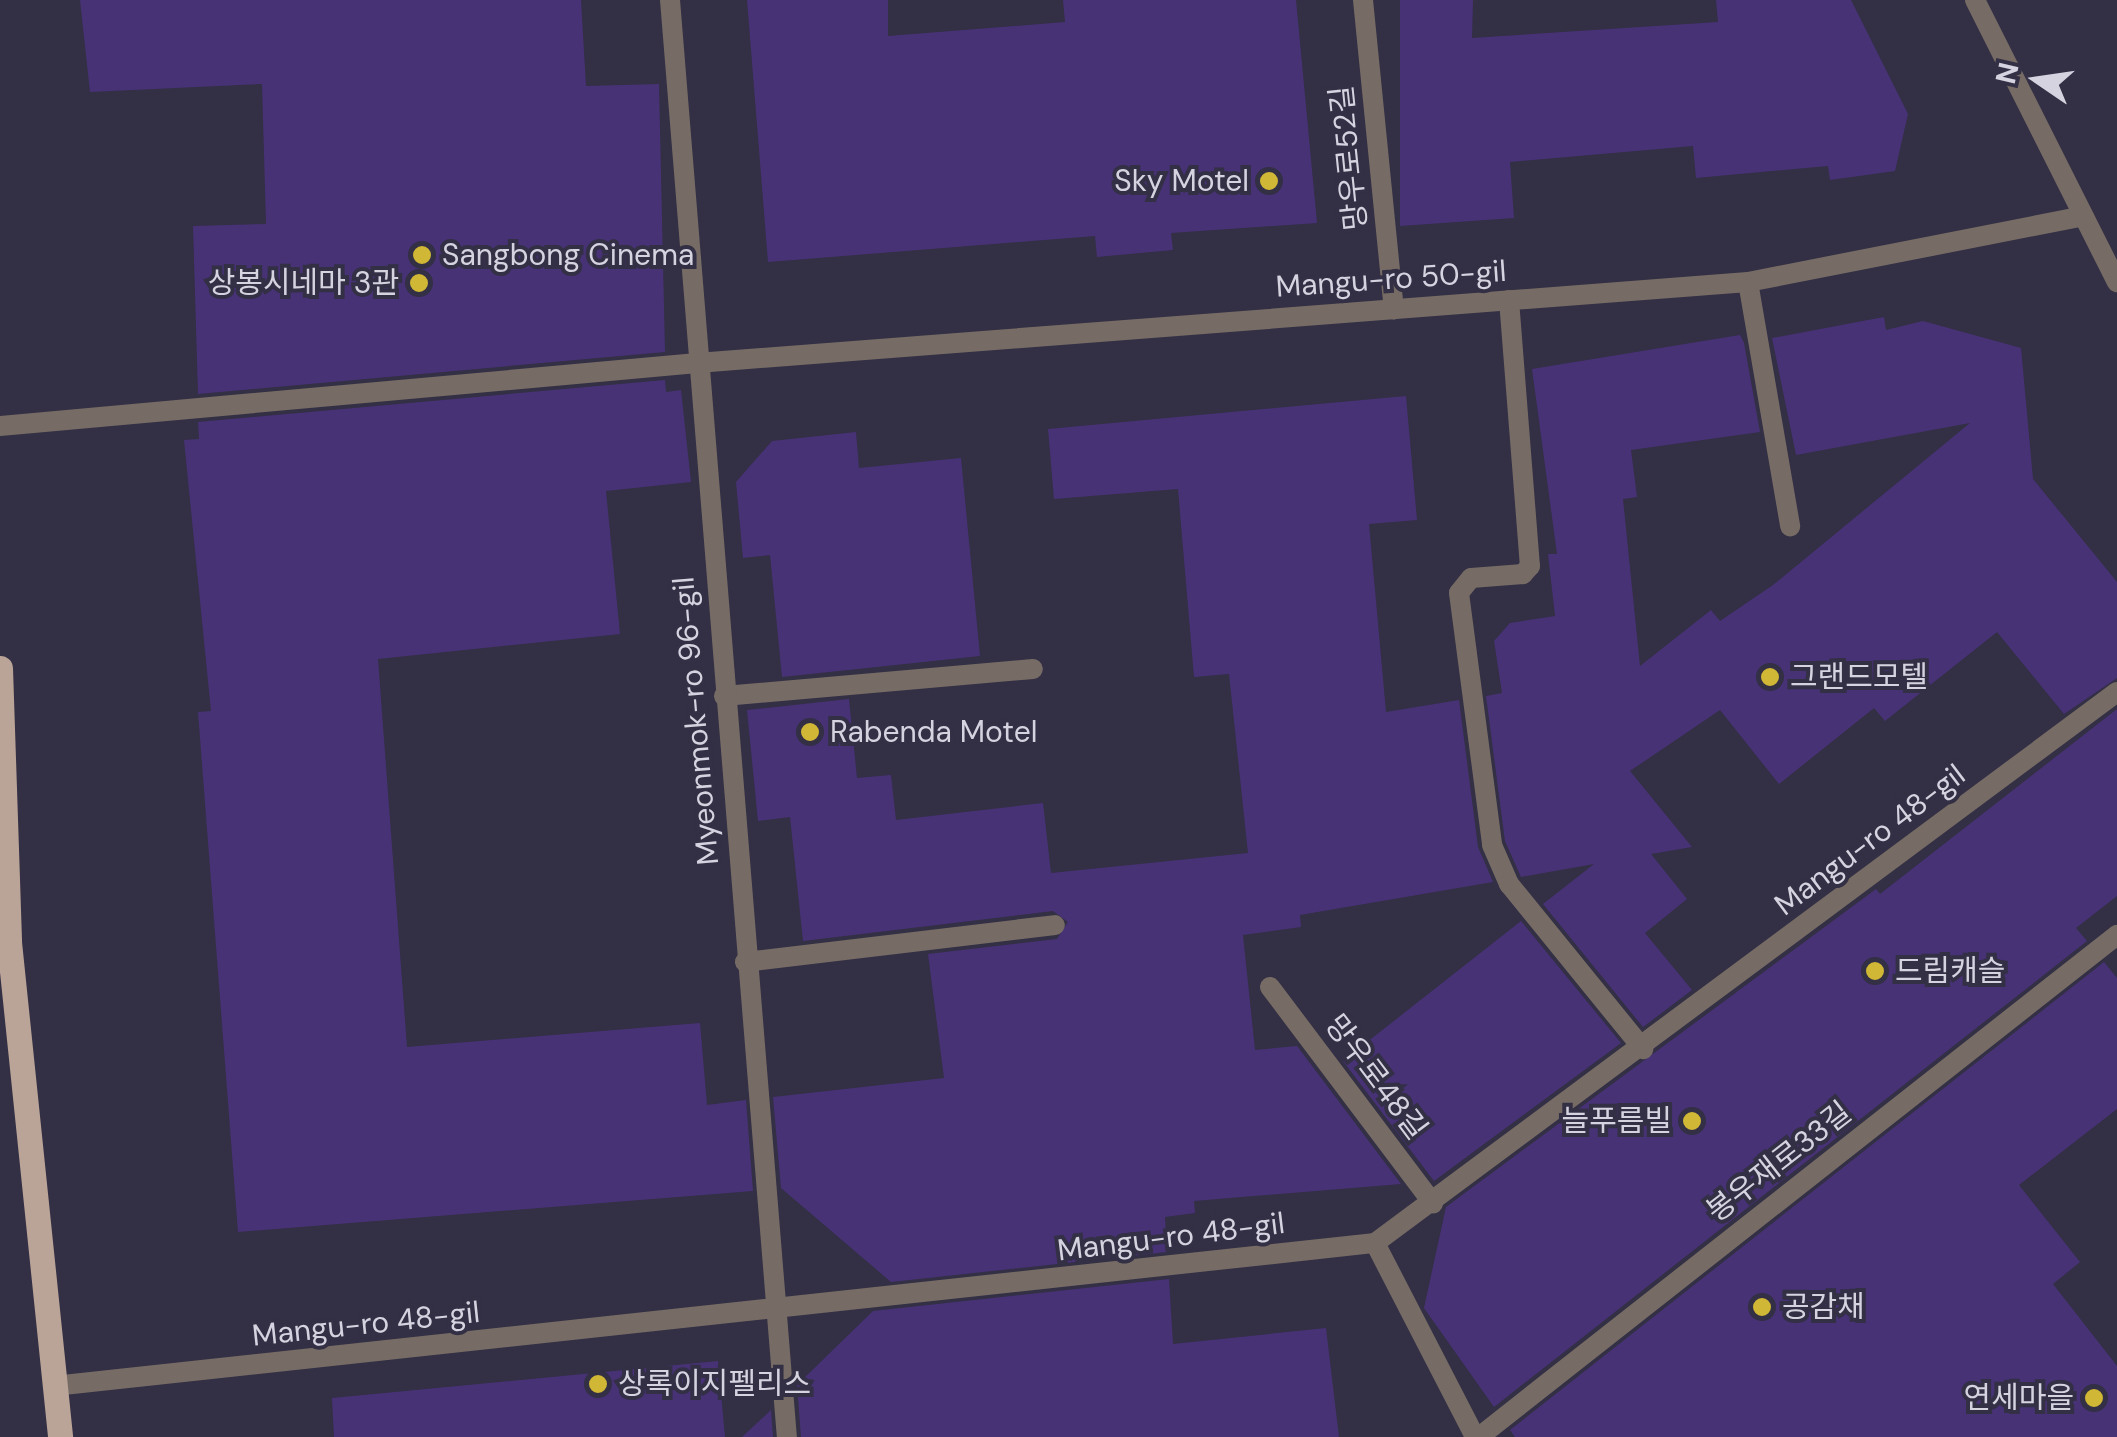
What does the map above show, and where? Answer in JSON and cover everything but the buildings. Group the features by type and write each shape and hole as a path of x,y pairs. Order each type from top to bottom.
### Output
{"main road":[{"path":"0,668 9,942 60,1437"}],"street":[{"name":"Myeonmok-ro 96-gil","path":"670,0 745,962 787,1437"},
{"name":"망우로52길","path":"1363,0 1394,310"},
{"path":"1975,0 2117,282"},
{"name":"Mangu-ro 50-gil","path":"0,426 697,363 1748,282 2084,216"},
{"path":"1748,282 1790,526"},
{"path":"1509,300 1530,566 1523,574 1471,578 1459,593 1492,845 1509,884 1643,1048"},
{"path":"724,696 1034,669"},
{"name":"Mangu-ro 48-gil","path":"54,1386 774,1313 1375,1243 1643,1048 2117,692"},
{"path":"745,962 1055,925"},
{"name":"봉우재로33길","path":"1477,1437 2117,935"},
{"name":"망우로48길","path":"1270,987 1433,1203"},
{"path":"1375,1243 1477,1437"}],"place":[{"name":"Sky Motel","path":"1269,181"},
{"name":"Sangbong Cinema","path":"422,255"},
{"name":"상봉시네마 3관","path":"419,283"},
{"name":"그랜드모텔","path":"1770,677"},
{"name":"Rabenda Motel","path":"810,732"},
{"name":"드림캐슬","path":"1875,971"},
{"name":"늘푸름빌","path":"1692,1121"},
{"name":"공감채","path":"1762,1307"},
{"name":"상록이지펠리스","path":"598,1384"},
{"name":"연세마을","path":"2094,1398"}]}
